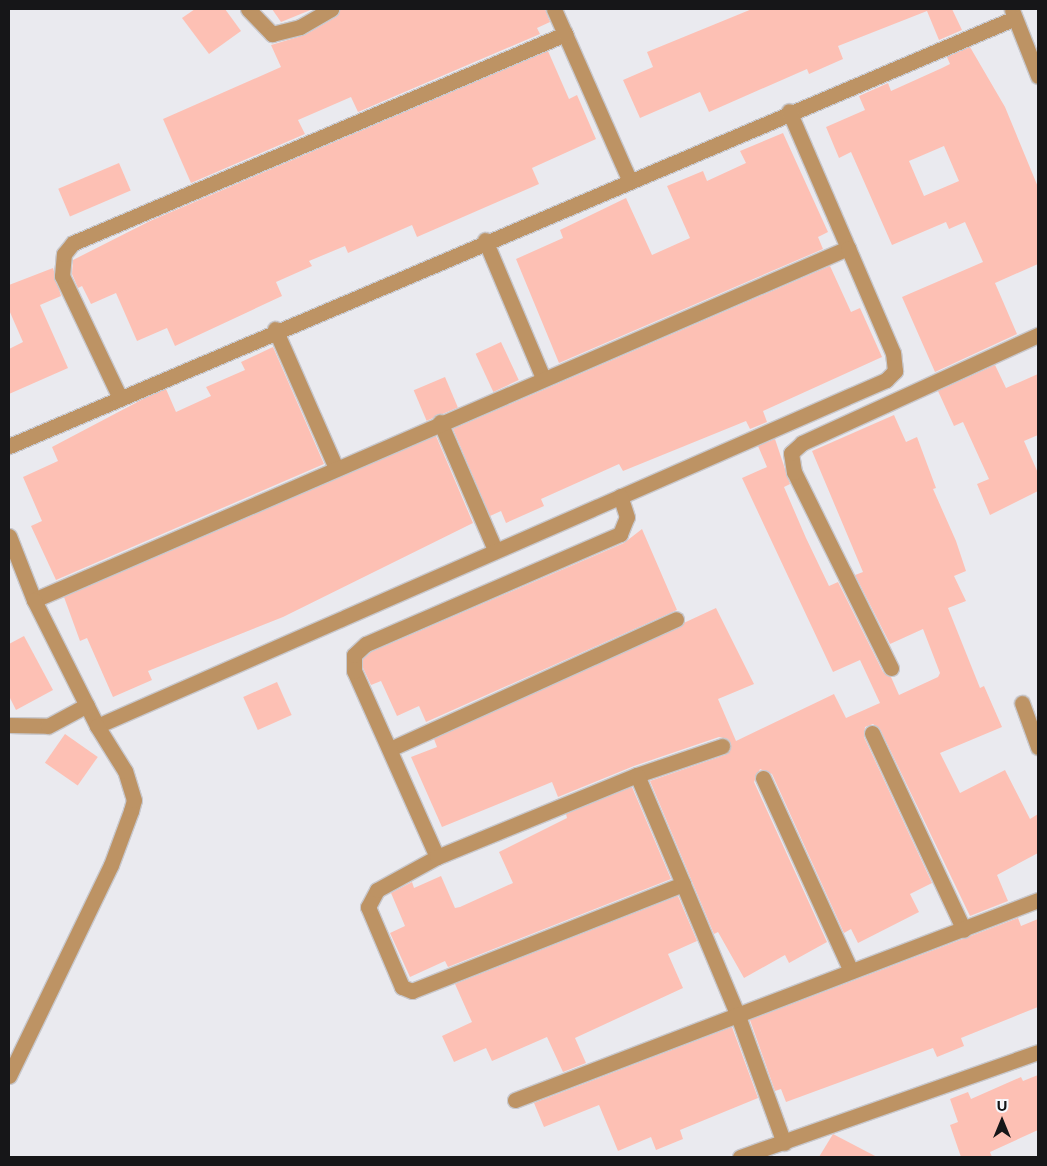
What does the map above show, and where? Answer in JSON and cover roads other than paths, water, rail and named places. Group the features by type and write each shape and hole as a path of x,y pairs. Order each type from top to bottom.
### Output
{"street":[{"path":"248,9 276,34 300,27 331,9"},
{"path":"554,9 630,179"},
{"path":"9,446 275,329 1013,14 1038,76"},
{"path":"120,398 62,276 64,254 74,243 565,34"},
{"path":"97,726 893,375 893,354 789,111"},
{"path":"485,240 543,378"},
{"path":"34,600 335,466 848,248"},
{"path":"275,329 335,466"},
{"path":"890,668 794,472 791,453 802,443 1038,335"},
{"path":"440,422 495,550"},
{"path":"436,857 354,671 354,655 366,644 620,534 627,517 620,496"},
{"path":"9,536 34,600 97,726 125,771 134,800 107,874 9,1076"},
{"path":"390,749 676,619"},
{"path":"1022,703 1038,747"},
{"path":"9,725 48,726 87,705"},
{"path":"872,733 964,930"},
{"path":"683,884 423,990 408,990 402,987 368,907 376,890 436,857 637,775 722,746"},
{"path":"637,775 738,1016 784,1143"},
{"path":"763,778 851,971"},
{"path":"515,1100 738,1016 851,971 964,930 1038,900"},
{"path":"740,1157 1038,1052"}]}
